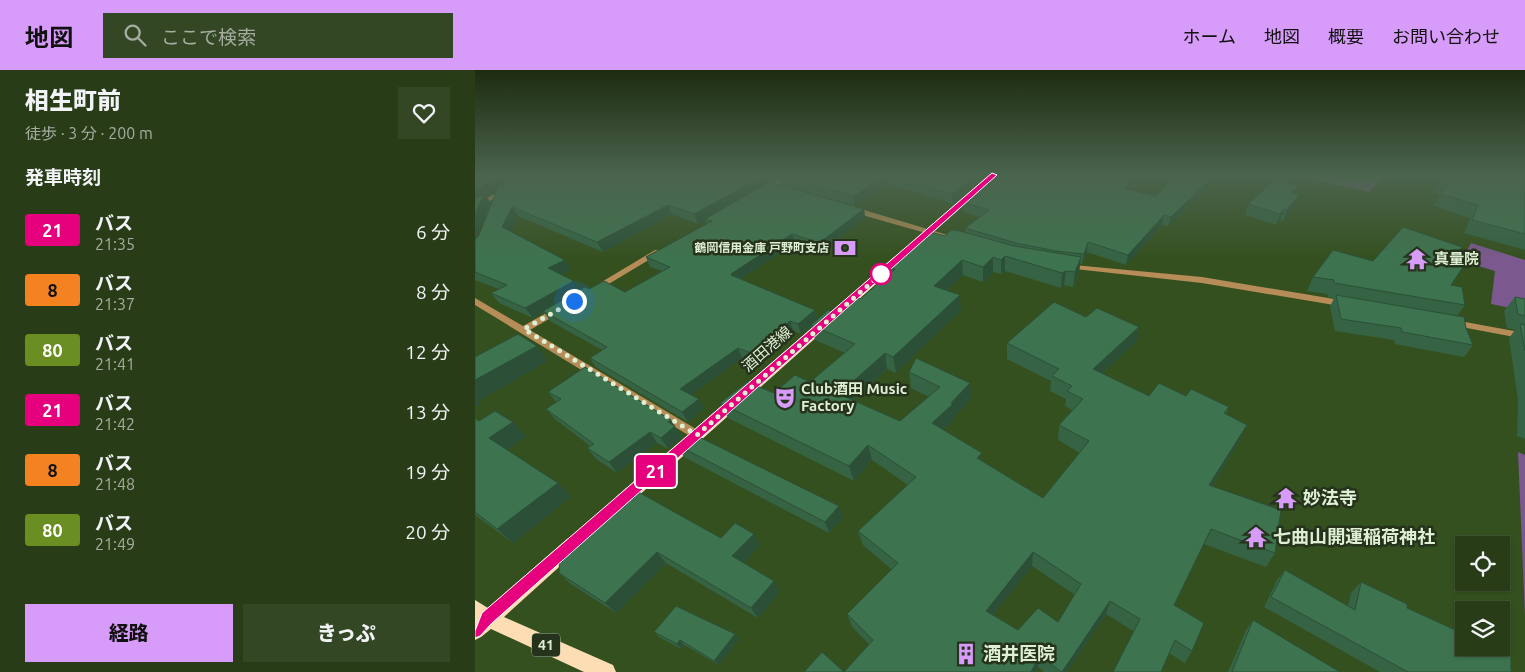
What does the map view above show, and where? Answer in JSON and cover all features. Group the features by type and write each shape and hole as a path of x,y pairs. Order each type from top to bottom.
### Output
{"main road":[{"name":"酒田港線","path":"615,507 962,203"},
{"path":"479,619 585,533"},
{"name":"41","path":"479,619 606,672"}],"street":[{"path":"495,208 497,203"},
{"path":"846,208 968,243"},
{"path":"584,295 669,246"},
{"path":"1055,265 1202,280 1360,306"},
{"path":"475,301 527,335 697,435"},
{"path":"527,335 567,305"},
{"path":"1444,321 1525,336"}],"shaded area":[{"path":"1471,243 1525,260 1525,311 1491,304 1495,271 1462,261"},
{"path":"1518,452 1525,455 1525,616"}],"building":[{"path":"475,203 480,203 475,215"},
{"path":"492,203 714,203 694,214 668,205 597,242 512,207 502,227 565,260 548,268 574,281 525,308 491,293 507,285 475,272 475,240 479,235"},
{"path":"733,203 843,203 864,209 819,243 792,234 731,274 815,310 798,324 790,321 751,353 738,348 680,389 699,399 682,412 590,358 607,347 543,311 585,287 589,289 604,281 625,292 670,267 646,257 712,221 705,219"},
{"path":"967,203 1185,203 1171,217 1164,215 1128,255 1088,242 1084,254 1056,251 1016,243 965,228 989,210"},
{"path":"1293,203 1287,210 1284,209 1280,214 1248,204"},
{"path":"1472,203 1525,203 1525,234 1472,220 1478,205"},
{"path":"1403,227 1462,247 1453,260 1465,264 1451,285 1462,287 1465,305 1334,283 1334,280 1313,277 1333,250 1373,261"},
{"path":"951,230 956,230 1014,246 1081,257 1075,272 1066,271 1062,273 1005,256 1001,260 993,257 983,267 962,260 934,286 960,295 893,357 885,353 839,394 900,421 940,387 909,372 916,358 970,383 951,403 953,404 932,423 982,453 977,458 1043,498 1089,441 1059,425 1083,399 1067,391 1072,386 1052,376 1059,369 1007,343 1054,302 1086,317 1097,308 1139,327 1093,369 1149,396 1159,383 1186,396 1191,389 1229,407 1224,413 1247,425 1209,485 1281,510 1275,553 1211,529 1174,605 1204,623 1192,651 1175,640 1161,672 1113,672 1140,619 1110,601 1062,672 1040,655 1031,672 844,672 873,640 847,614 898,563 858,531 916,477 868,445 849,466 720,403 747,382 774,393 795,375 810,382 855,344 811,325 828,310 831,311 851,295 860,299 895,269 885,266 926,231 945,236","holes":["1033,552 1081,584 1058,622 1038,608 1018,630 986,611"]},
{"path":"1336,295 1464,317 1473,345 1402,332 1401,328 1341,319"},
{"path":"1515,297 1525,299 1525,316 1518,314"},
{"path":"1520,324 1525,325 1525,351"},
{"path":"518,334 537,346 475,380 475,357"},
{"path":"585,367 671,420 668,422 675,426 661,438 650,432 609,462 587,448 594,444 546,409 561,399 548,392"},
{"path":"495,411 513,422 489,438 558,483 497,529 475,512 475,418 479,421"},
{"path":"691,433 839,506 825,522 677,445"},
{"path":"633,489 721,538 735,523 754,534 732,556 774,581 751,608 657,552 605,603 559,573 560,551"},
{"path":"1285,570 1355,610 1361,582 1407,604 1407,608 1455,630 1455,656 1510,656 1511,672 1408,672 1271,597"},
{"path":"676,606 735,634 714,661 680,640 677,644 654,632"},
{"path":"1253,620 1340,672 1232,672"},
{"path":"822,652 844,672 804,672"}],"bus line":[{"name":"21","path":"475,631 487,618 962,203"}],"place":[{"name":"鶴岡信用金庫 戸野町支店","path":"845,248"},
{"name":"真量院","path":"1417,259"},
{"name":"Club酒田 Music Factory","path":"785,398"},
{"name":"妙法寺","path":"1286,498"},
{"name":"七曲山開運稲荷神社","path":"1256,537"},
{"name":"酒井医院","path":"966,654"}],"route":[{"path":"574,301 524,329 697,435 887,269 881,274"}]}
